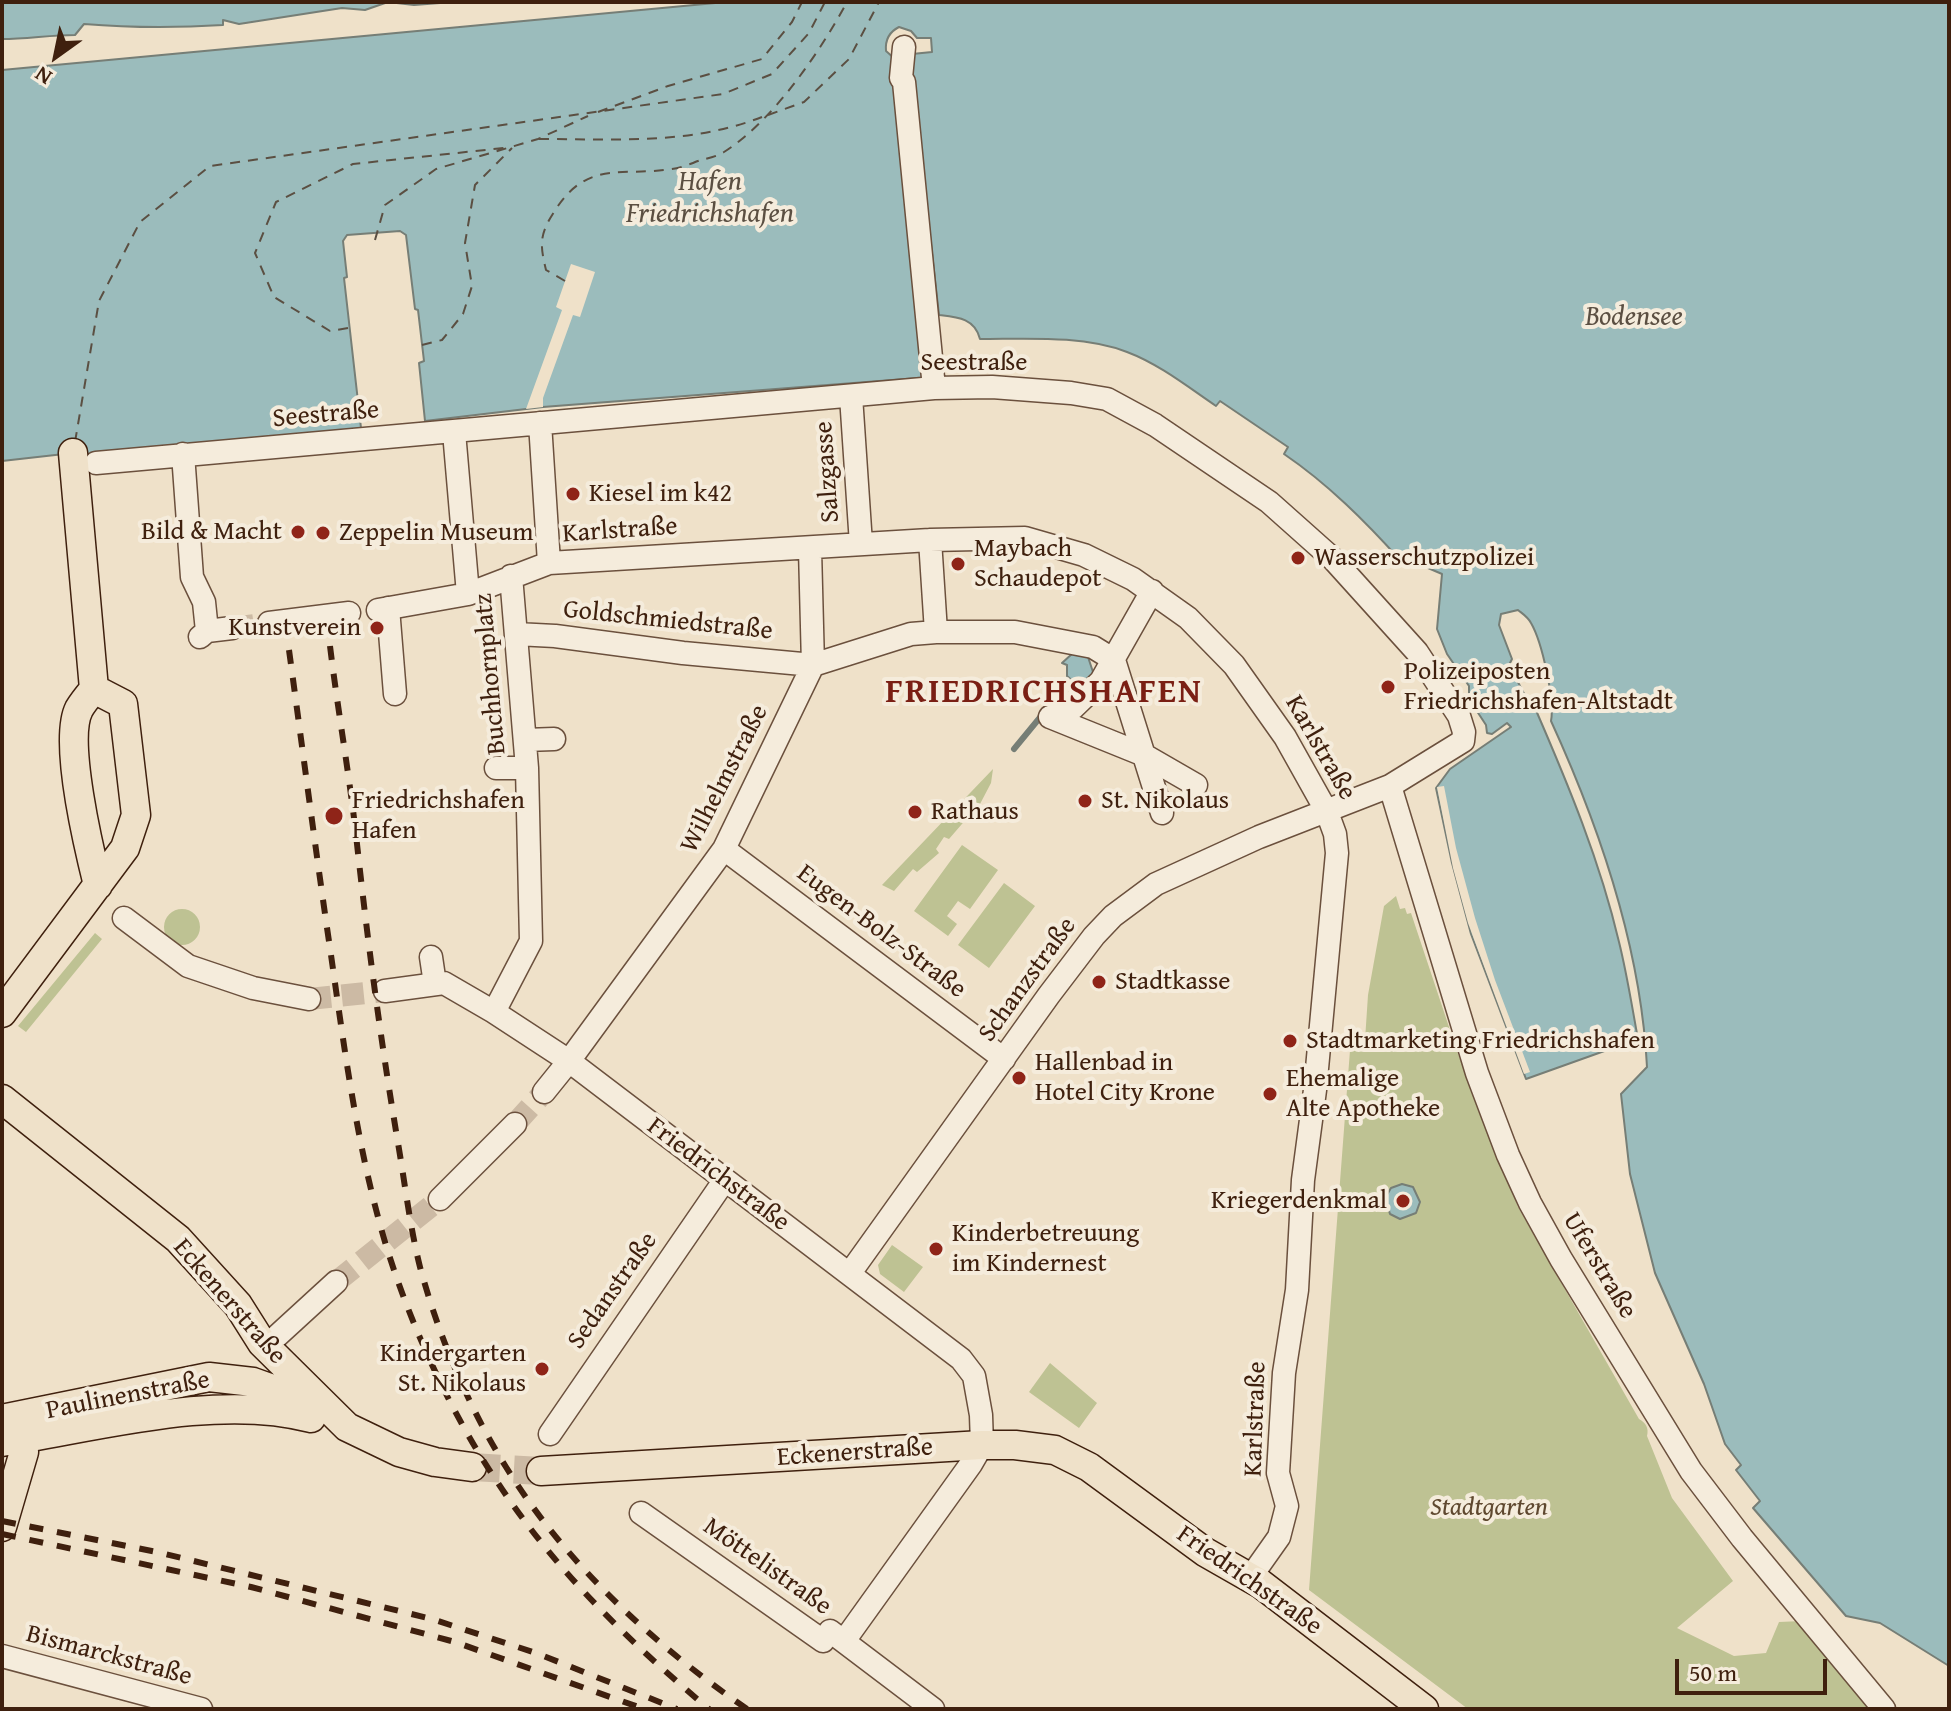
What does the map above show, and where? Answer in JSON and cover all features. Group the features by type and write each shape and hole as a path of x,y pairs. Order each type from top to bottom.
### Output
{"main road":[{"path":"84,458 94,689 78,710 73,738 87,842 98,885"},
{"path":"2,1013 125,848 136,815 123,704 94,689"},
{"name":"Eckenerstraße","path":"2,1099 178,1239 347,1427 399,1452 435,1462 472,1467"},
{"path":"200,1411 247,1390 270,1340"},
{"name":"Paulinenstraße","path":"7,1431 209,1377 253,1382 303,1400 347,1427"},
{"name":"Paulinenstraße","path":"7,1431 255,1408 299,1414 347,1427"},
{"path":"2,1527 24,1452 7,1431"},
{"name":"Eckenerstraße","path":"541,1471 982,1445 1038,1447 1071,1457"},
{"name":"Friedrichstraße","path":"1071,1457 1205,1552 1250,1578 1424,1709"}],"street":[{"path":"905,64 934,388"},
{"name":"Seestraße","path":"84,458 183,454 454,432 934,388 992,387 1107,399 1155,425 1269,502 1303,531 1333,559 1417,652 1461,724 1463,741 1458,746 1390,786 1326,809"},
{"name":"Salzgasse","path":"851,396 861,544"},
{"path":"540,423 549,563"},
{"name":"Buchhornplatz","path":"454,432 468,594"},
{"path":"183,454 192,577 204,602 204,634 232,628"},
{"name":"Karlstraße","path":"549,563 930,540 1025,538 1084,555 1152,591 1188,618 1234,665 1285,737 1326,809 1335,834 1336,866 1315,1090 1303,1180 1297,1290 1284,1373 1278,1473 1287,1506 1279,1537 1250,1578"},
{"path":"930,540 936,632"},
{"path":"810,549 813,665 911,634 936,632 1015,632 1093,647 1114,660 1162,813"},
{"name":"Buchhornplatz","path":"395,694 383,609 468,594 549,563"},
{"name":"Buchhornplatz","path":"494,1012 531,941 527,768 511,576"},
{"path":"1152,591 1101,681 1073,708 1050,717 1144,755 1196,785"},
{"path":"269,623 308,625 349,613"},
{"name":"Goldschmiedstraße","path":"516,634 813,665"},
{"name":"Wilhelmstraße","path":"544,1092 724,849 813,665"},
{"path":"525,740 554,739"},
{"name":"Buchhornplatz","path":"496,768 527,768"},
{"name":"Uferstraße","path":"1390,786 1477,1073 1530,1203 1691,1471 1742,1538 1884,1709"},
{"name":"Schanzstraße","path":"850,1273 1084,949 1113,916 1156,884 1326,809"},
{"name":"Eugen-Bolz-Straße","path":"724,849 1004,1059"},
{"path":"124,918 188,966 253,988 309,999"},
{"path":"385,991 435,984 431,957"},
{"name":"Friedrichstraße","path":"435,984 444,983 569,1061 961,1359 974,1376 981,1415 982,1445"},
{"path":"440,1199 515,1124"},
{"name":"Sedanstraße","path":"550,1434 724,1181"},
{"path":"270,1340 336,1282"},
{"path":"844,1641 982,1445"},
{"name":"Möttelistraße","path":"641,1513 823,1641 830,1631 933,1709"},
{"name":"Bismarckstraße","path":"2,1656 201,1709"}],"green space":[{"path":"993,769 991,783 980,804 973,801 965,814 968,817 949,839 944,837 936,849 939,853 917,872 913,869 894,891 882,885"},
{"path":"962,845 998,870 970,909 958,901 947,916 957,924 948,936 914,911"},
{"path":"1004,883 1035,906 989,968 958,945"},
{"name":"Stadtgarten","path":"1396,896 1400,909 1405,908 1407,914 1411,913 1458,1054 1518,1207 1639,1419 1646,1426 1647,1436 1672,1498 1733,1581 1677,1628 1734,1656 1766,1653 1779,1622 1802,1621 1867,1705 1865,1709 1468,1709 1309,1590 1351,1037 1365,1040 1368,995 1384,906"},
{"path":"182,909 195,914 200,927 195,940 182,945 169,940 164,927 169,914"},
{"path":"95,933 102,939 26,1032 18,1026"},
{"path":"892,1245 923,1267 904,1292 880,1274 878,1265"},
{"path":"1050,1363 1097,1403 1079,1428 1029,1392"}],"water":[{"path":"2,2 388,2 365,10 342,8 239,24 223,20 223,25 188,27 84,24 75,35 2,39"},
{"path":"388,2 453,2 414,5"},
{"name":"Bodensee","path":"726,2 1949,2 1949,1666 1880,1623 1846,1616 1753,1508 1760,1501 1736,1470 1741,1465 1725,1444 1704,1384 1655,1273 1630,1174 1621,1094 1647,1067 1636,978 1627,933 1601,846 1551,721 1547,671 1530,621 1518,610 1501,614 1499,625 1512,659 1509,665 1531,707 1535,708 1593,852 1619,942 1638,1039 1526,1079 1471,934 1436,788 1450,769 1511,727 1507,723 1492,734 1487,733 1486,725 1469,699 1469,686 1447,654 1437,629 1442,574 1407,559 1401,561 1346,504 1284,454 1288,447 1220,401 1216,406 1150,363 1127,352 1092,343 1055,339 980,339 970,323 939,315 910,58 912,54 932,52 931,38 917,38 911,31 899,27 890,34 886,51 895,59 931,377 543,407 425,421 419,363 424,361 406,235 400,231 347,235 343,241 347,277 344,278 361,428 101,455 73,453 2,461 2,70"},
{"path":"1073,653 1088,657 1093,672 1098,675 1085,685 1076,684 1067,676 1067,665 1062,663"},
{"path":"1402,1184 1413,1187 1420,1202 1416,1213 1400,1219 1390,1214 1385,1198 1391,1188"}],"pier":[{"path":"571,264 595,272 580,317 573,315 543,398 543,407 526,409 562,310 556,307"},
{"path":"1444,786 1456,848 1475,918 1530,1072 1524,1074 1468,923 1453,868 1437,787"}],"waterway":[{"path":"1014,749 1042,715"}],"ferry route":[{"path":"598,112 668,86 762,59 792,22 802,2"},
{"path":"75,442 99,301 140,222 210,166 723,94 772,74 809,33 825,2"},
{"path":"565,281 546,270 542,247 546,227 566,195 592,177 676,168 724,152 760,123 794,84 847,2"},
{"path":"768,115 804,102 849,59 879,2"},
{"path":"375,240 385,205 436,169 538,139 588,116"},
{"path":"539,139 680,136 735,126 762,117"},
{"path":"348,328 330,331 274,297 255,253 276,202 353,164 504,148"},
{"path":"422,345 442,340 463,314 472,286 465,243 475,185 512,148"}],"tunnel":[{"path":"232,628 269,623"},
{"path":"309,999 385,991"},
{"path":"515,1124 544,1092"},
{"path":"336,1282 440,1199"},
{"path":"472,1467 541,1471"}],"railway":[{"path":"330,646 375,994 413,1237 446,1345 492,1444 555,1536 645,1630 747,1709"},
{"path":"289,650 358,1127 381,1228 415,1325 461,1422 518,1513 568,1574 621,1630 709,1709"},
{"path":"2,1521 157,1552 432,1619 536,1653 677,1709"},
{"path":"2,1534 251,1587 455,1642 644,1709"}],"place":[{"name":"Kiesel im k42","path":"573,494"},
{"name":"Bild & Macht","path":"298,532"},
{"name":"Zeppelin Museum","path":"323,533"},
{"name":"Wasserschutzpolizei","path":"1298,558"},
{"name":"Maybach Schaudepot","path":"958,564"},
{"name":"Kunstverein","path":"377,628"},
{"name":"Polizeiposten Friedrichshafen-Altstadt","path":"1388,687"},
{"name":"St. Nikolaus","path":"1085,801"},
{"name":"Rathaus","path":"915,812"},
{"name":"Friedrichshafen Hafen","path":"334,816"},
{"name":"Stadtkasse","path":"1099,982"},
{"name":"Stadtmarketing Friedrichshafen","path":"1290,1041"},
{"name":"Hallenbad in Hotel City Krone","path":"1019,1078"},
{"name":"Ehemalige Alte Apotheke","path":"1270,1094"},
{"name":"Kriegerdenkmal","path":"1403,1201"},
{"name":"Kinderbetreuung im Kindernest","path":"936,1249"},
{"name":"Kindergarten St. Nikolaus","path":"542,1369"}],"district":[{"name":"FRIEDRICHSHAFEN","path":"1044,693"}],"water label":[{"name":"Hafen Friedrichshafen","path":"710,199"}]}
